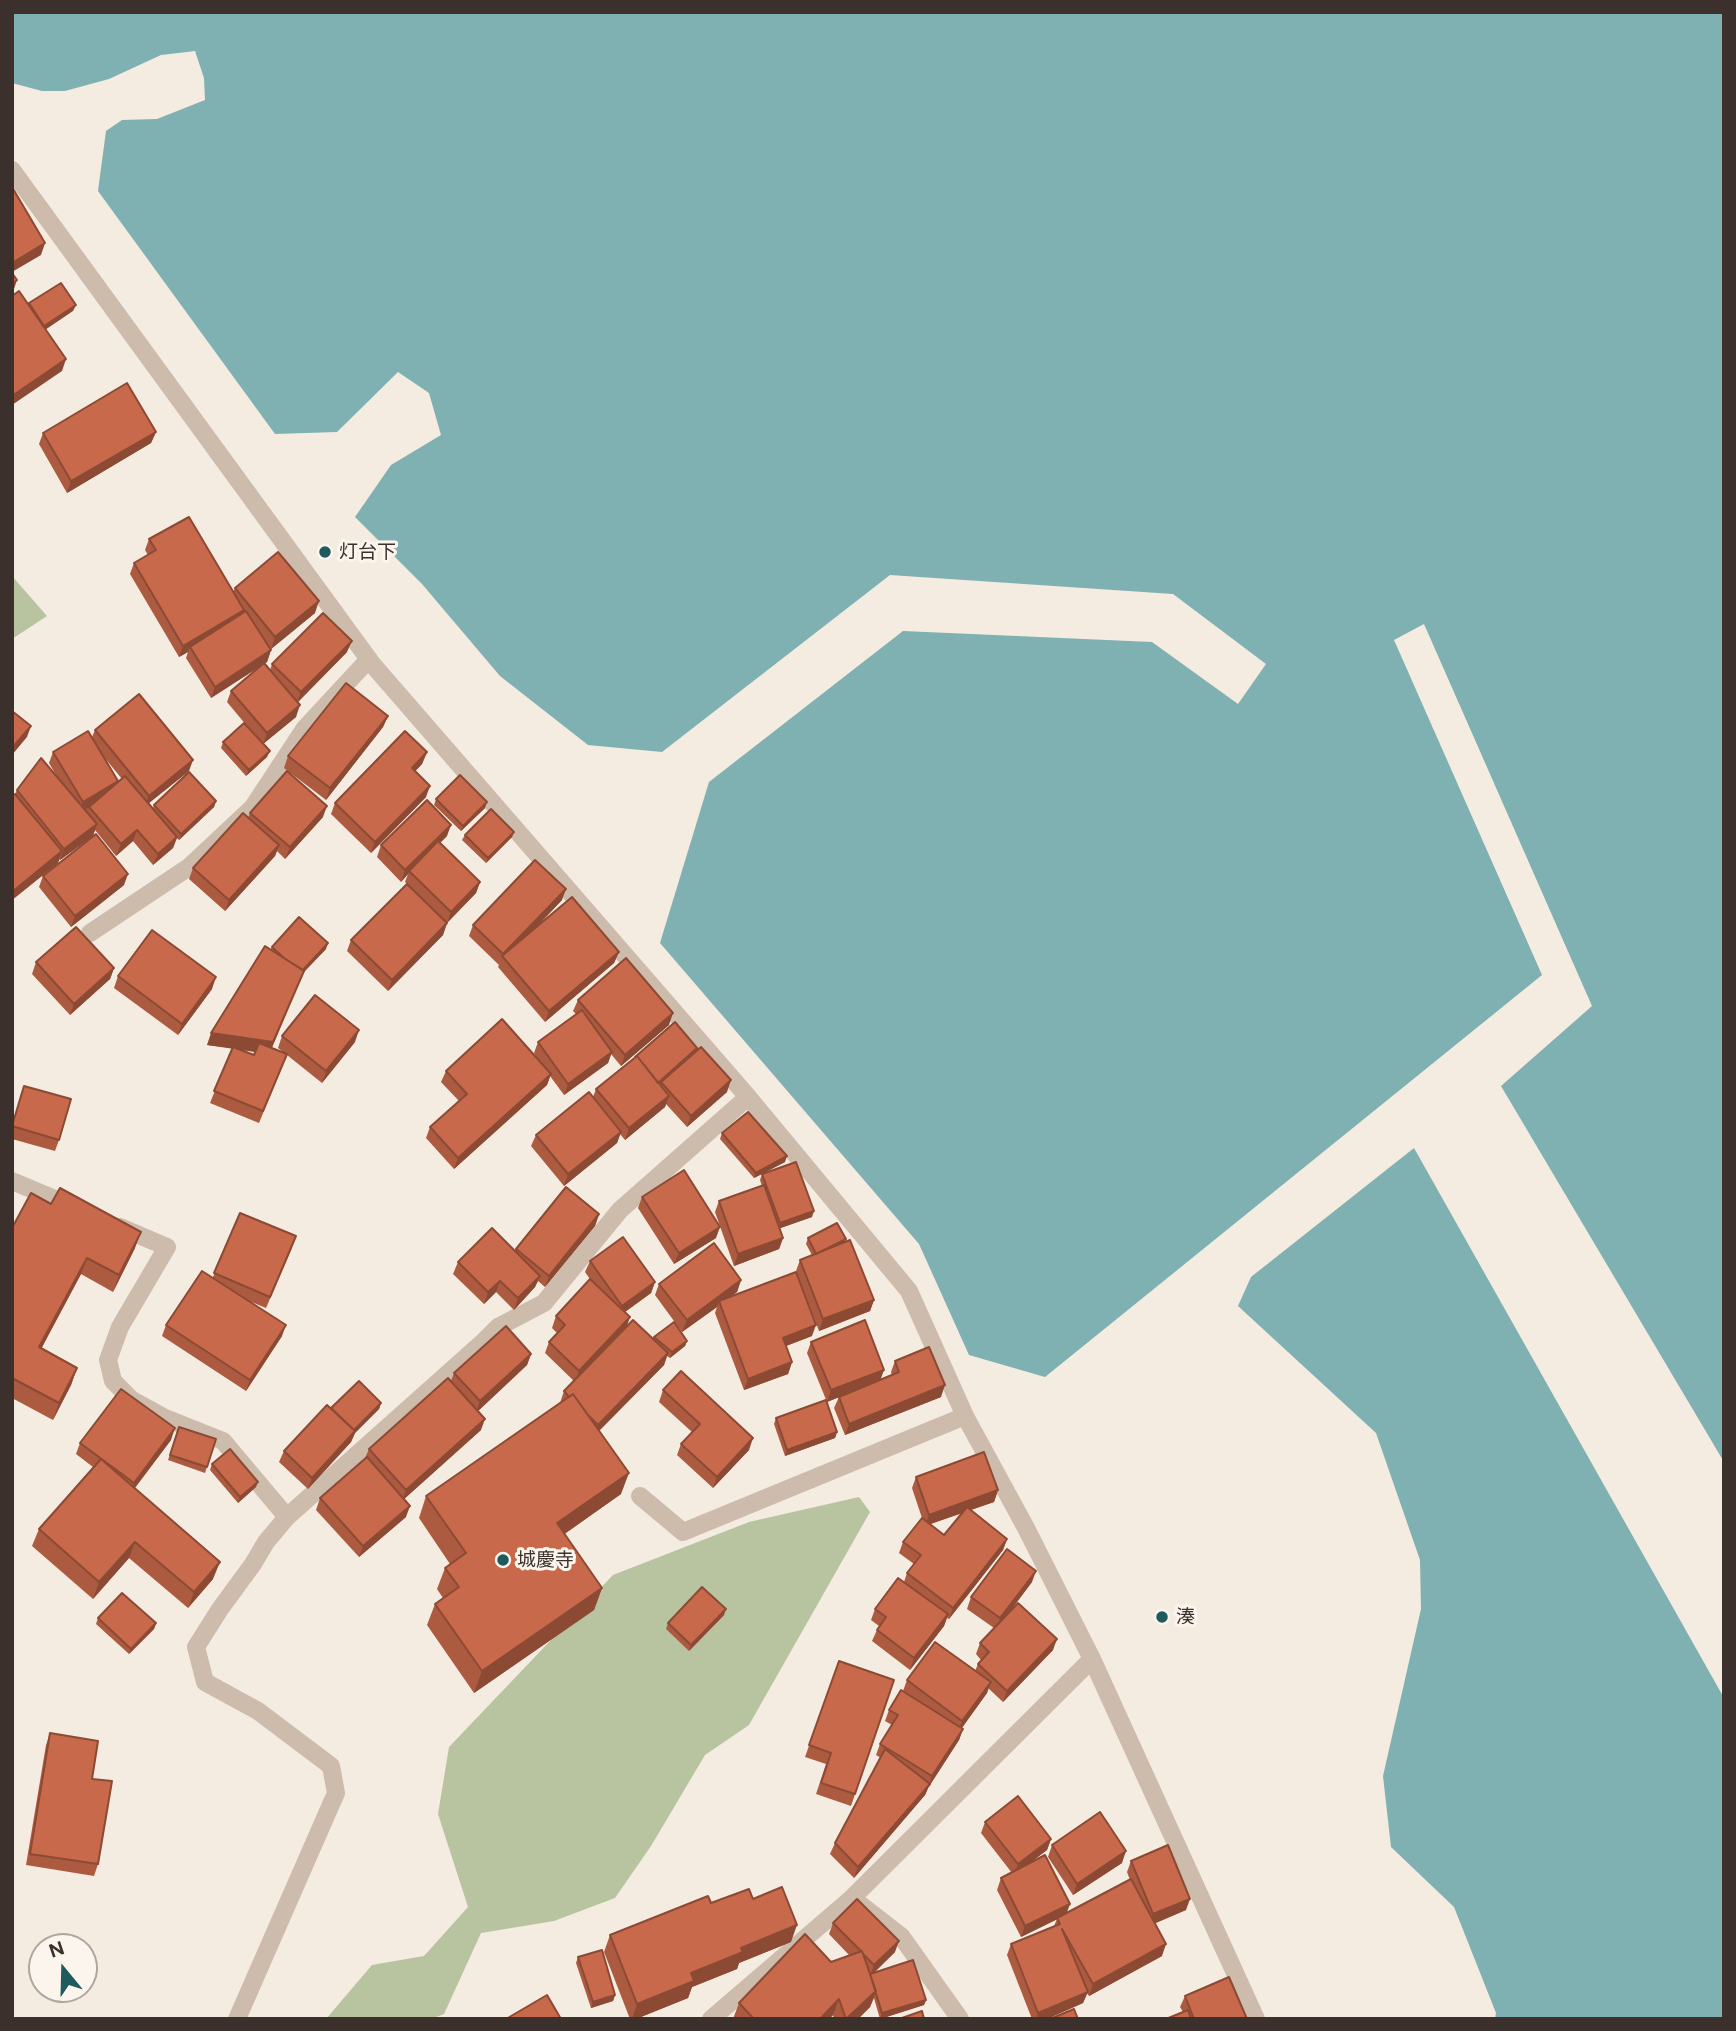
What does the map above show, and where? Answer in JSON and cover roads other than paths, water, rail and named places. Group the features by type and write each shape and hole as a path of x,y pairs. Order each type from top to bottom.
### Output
{"street":[{"path":"12,170 371,662 748,1097 909,1291 965,1416 1026,1528 1092,1659 1256,2019"},
{"path":"90,933 189,867 253,807 305,728 371,662"},
{"path":"237,2019 337,1794 331,1766 258,1711 205,1682 196,1647 266,1542 287,1517 498,1327 544,1303 620,1210 748,1097"},
{"path":"12,1181 167,1247 120,1327 108,1360 113,1381 132,1400 163,1417 223,1441 287,1517"},
{"path":"640,1496 683,1532 965,1416"},
{"path":"711,2019 852,1898 1092,1659"},
{"path":"852,1898 901,1936 960,2019"}],"water":[{"path":"12,12 1724,12 1724,1462 1501,1086 1592,1006 1424,624 1394,640 1542,975 1045,1377 969,1355 919,1244 660,943 709,782 903,631 1152,642 1238,704 1266,664 1173,594 890,575 662,752 588,745 500,676 422,584 355,517 391,465 441,435 429,393 398,372 337,432 275,434 98,191 106,131 122,120 157,119 205,100 204,78 195,51 161,55 109,79 65,91 42,91 12,83"},
{"path":"1414,1148 1724,1698 1724,2019 1495,2019 1496,2013 1454,1907 1391,1847 1383,1776 1421,1609 1420,1560 1376,1433 1238,1306 1251,1277"}],"place":[{"name":"灯台下","path":"325,552"},
{"name":"城慶寺","path":"503,1560"},
{"name":"湊","path":"1162,1617"}]}
